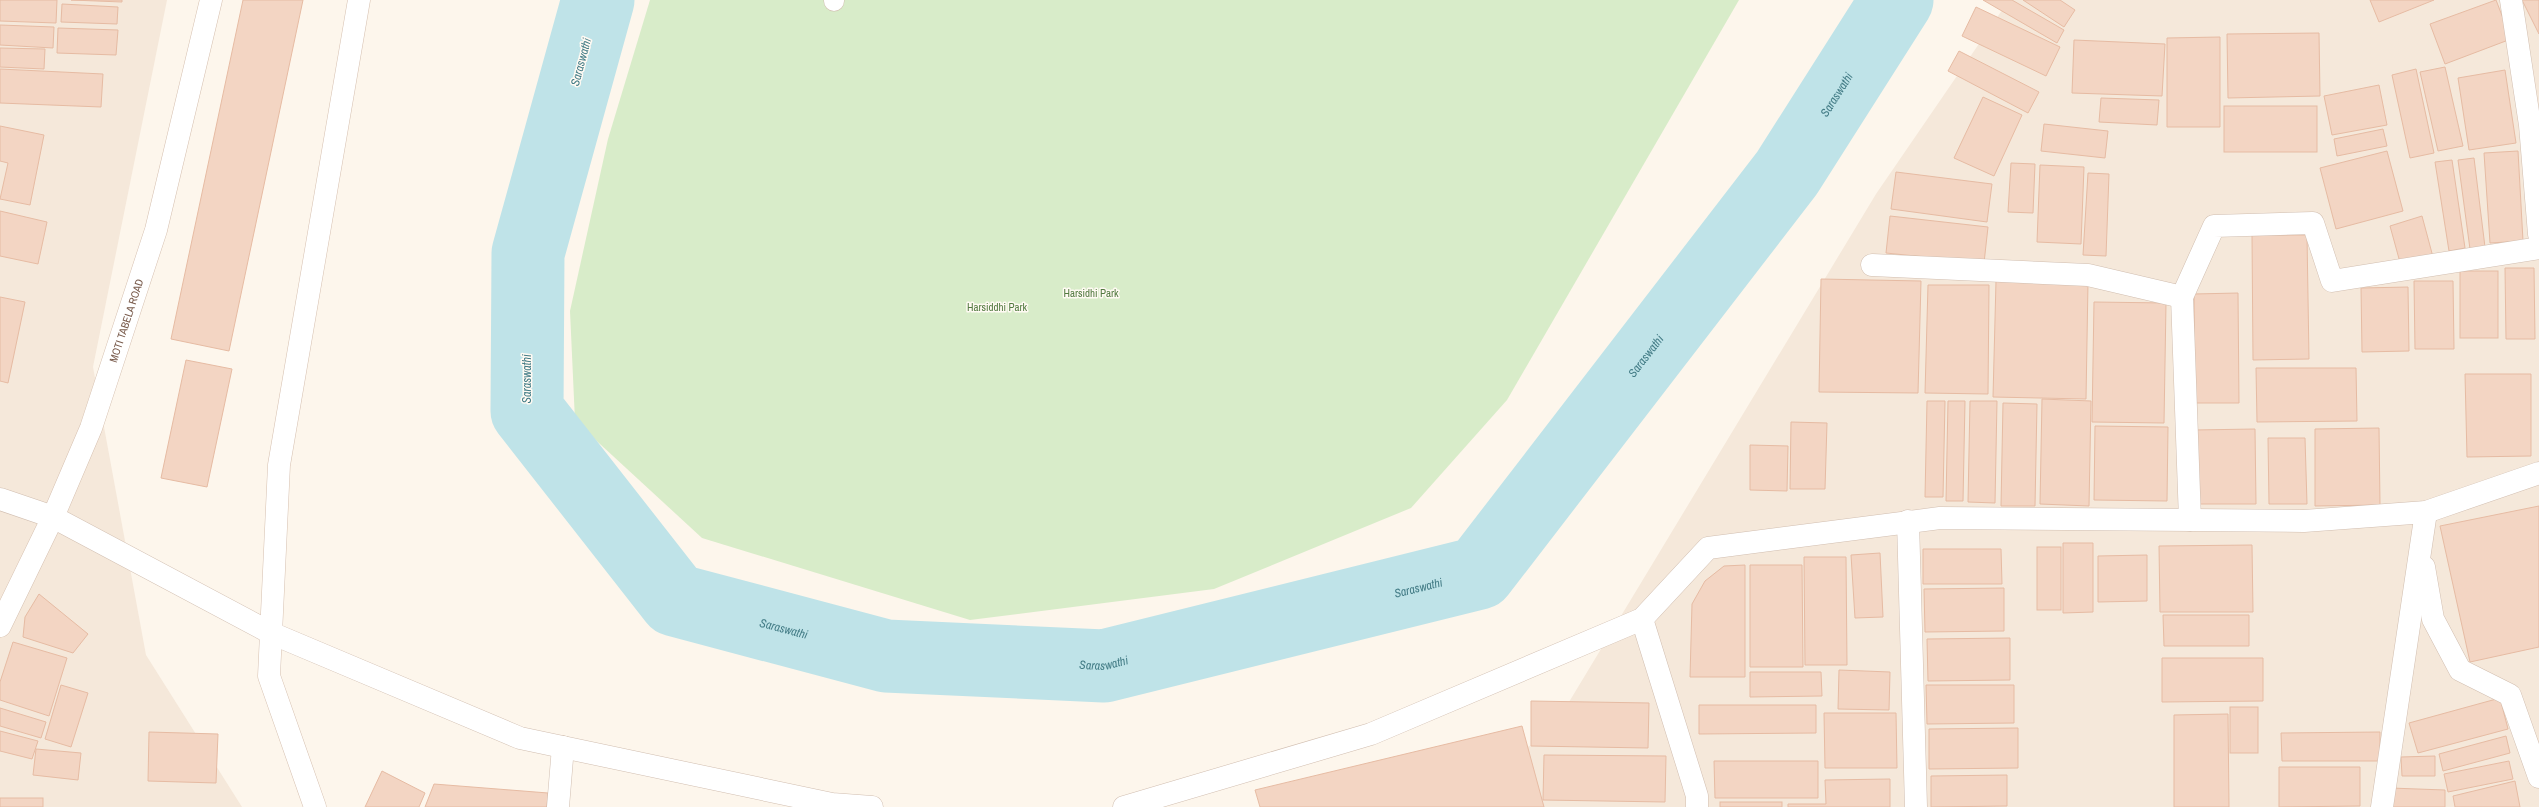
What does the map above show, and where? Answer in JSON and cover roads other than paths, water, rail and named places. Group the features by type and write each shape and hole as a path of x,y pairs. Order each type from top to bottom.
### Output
{"street":[{"name":"MOTI TABELA ROAD","path":"0,626 53,517 91,428 156,230 211,0"},
{"path":"315,807 269,676 279,464 359,0"},
{"path":"2511,0 2530,125 2539,234"},
{"path":"2190,520 2182,297 2214,226 2313,223 2332,282 2539,248"},
{"path":"1872,265 2088,275 2182,297"},
{"path":"1124,807 1371,734 1642,619 1708,548 1940,518 2304,521 2426,512 2539,473"},
{"path":"0,499 53,517 271,633 520,738 832,804 872,807"},
{"path":"2382,807 2426,512"},
{"path":"1908,521 1916,807"},
{"path":"2420,548 2433,619 2460,670 2510,695 2539,777"},
{"path":"1642,619 1697,796 1697,807"},
{"path":"558,807 563,747"}],"waterway":[{"name":"Saraswathi","path":"598,0 528,253 527,411 675,600 886,656 1104,666 1479,573 1787,173 1897,0"}],"park label":[{"name":"Harsidhi Park","path":"1091,293"},
{"name":"Harsiddhi Park","path":"997,307"}]}
